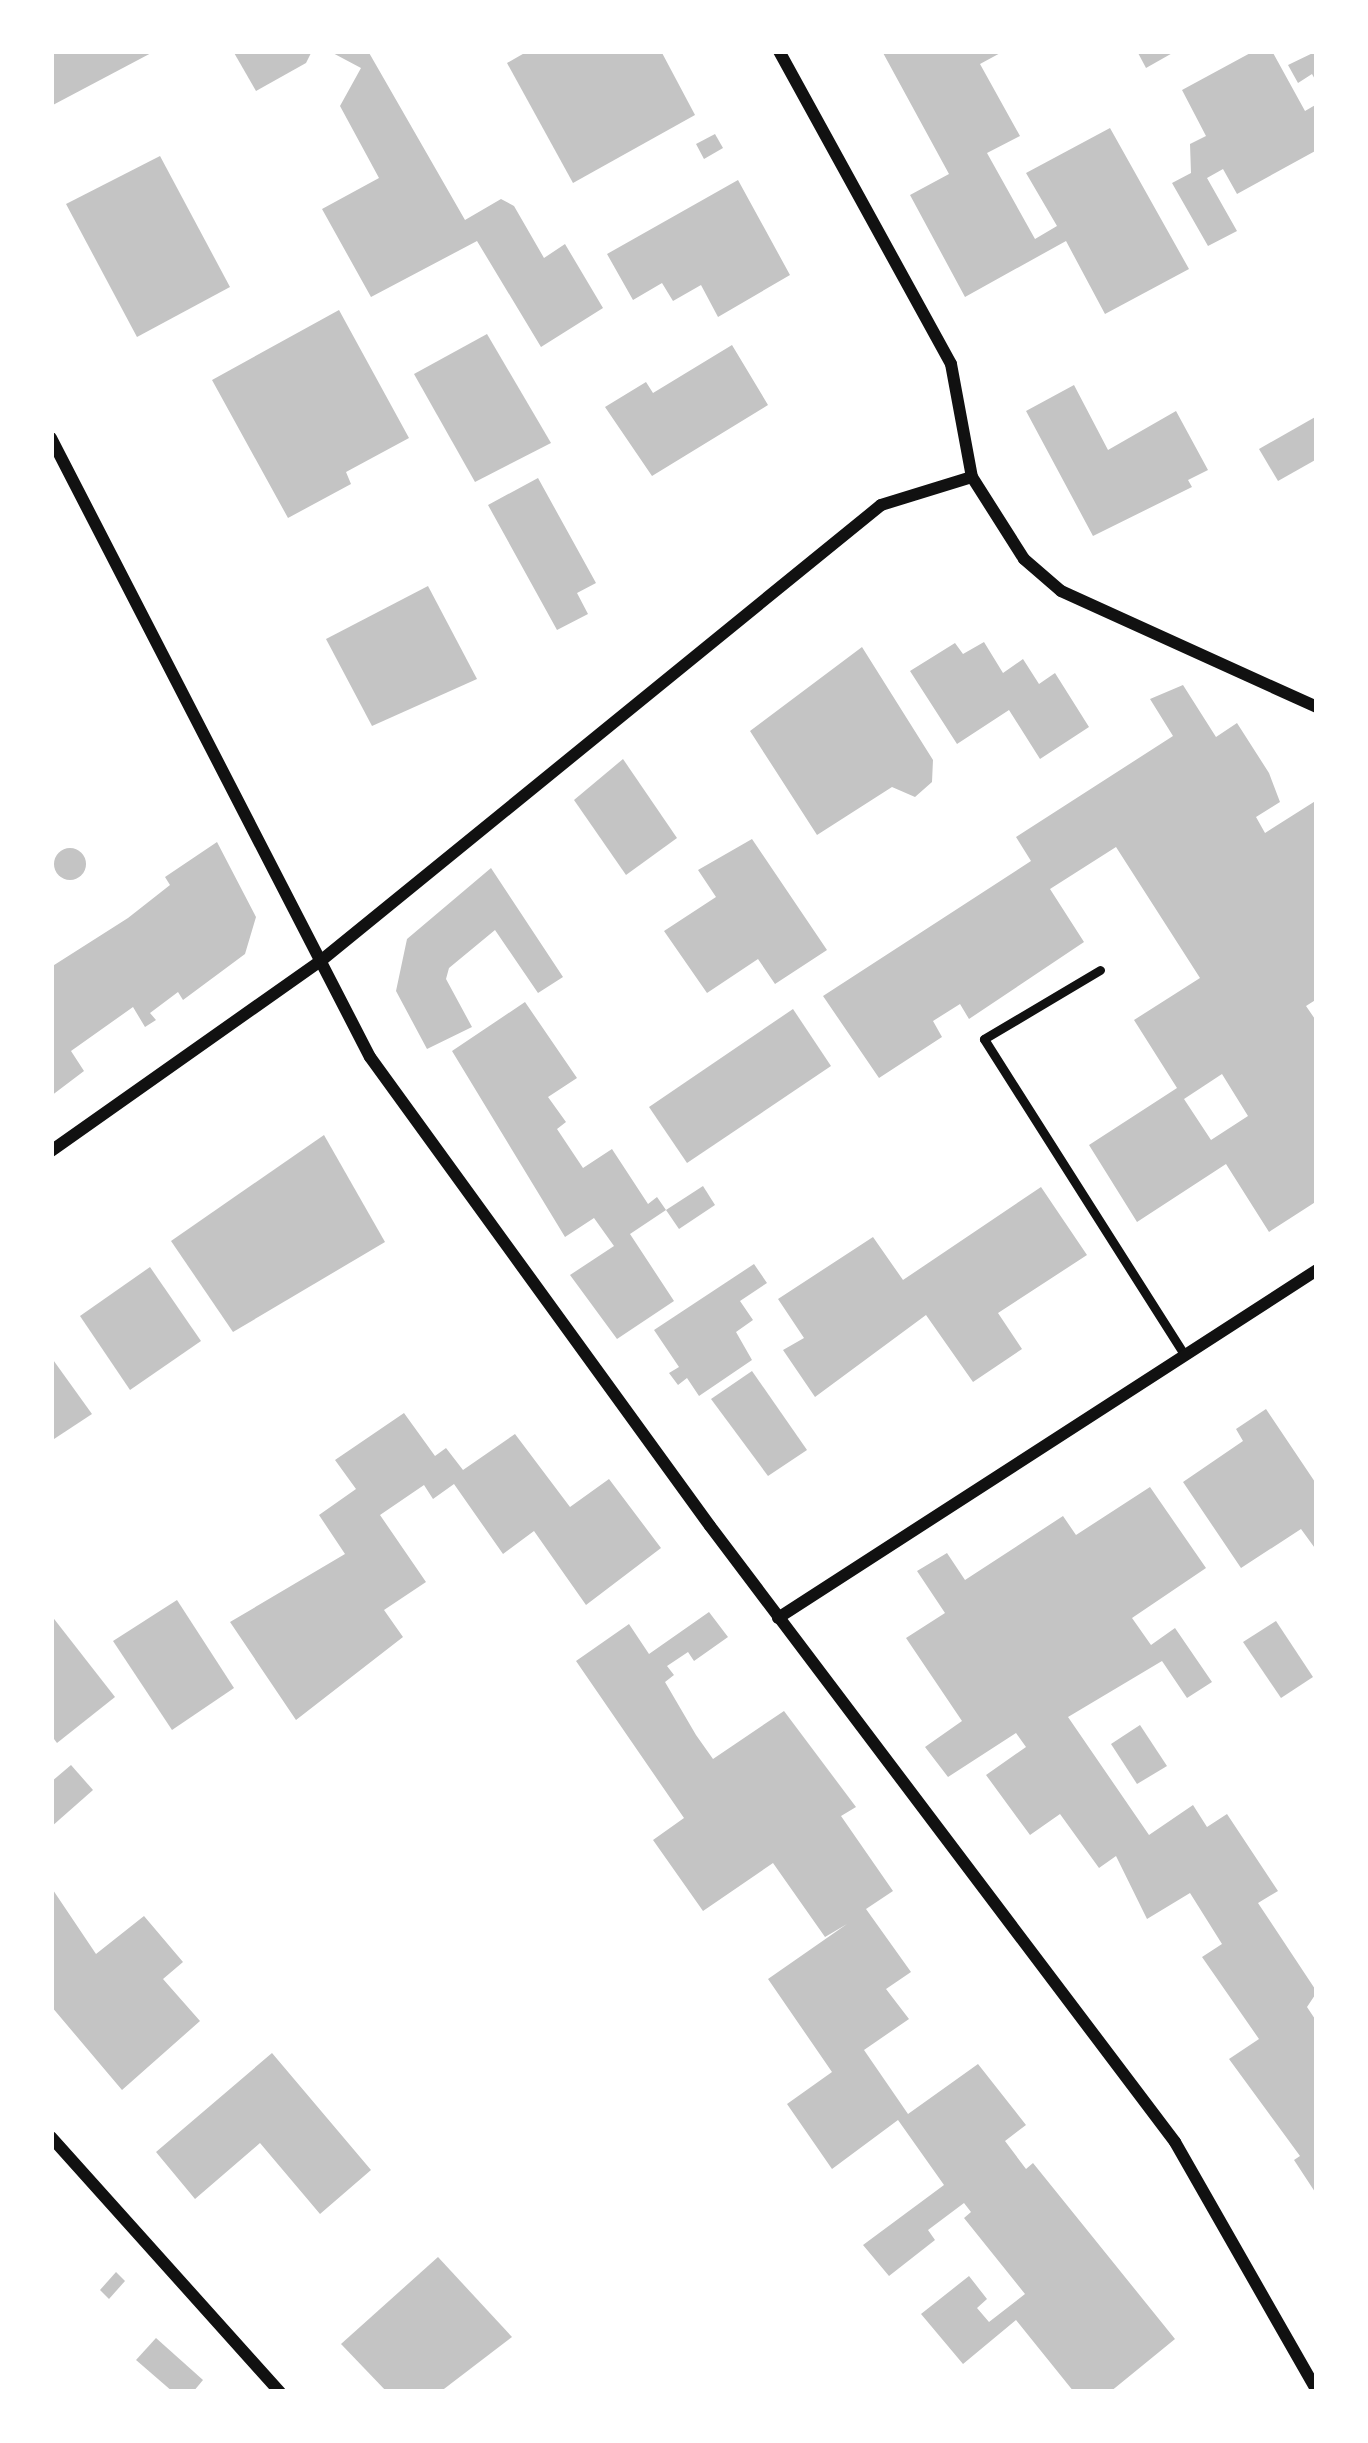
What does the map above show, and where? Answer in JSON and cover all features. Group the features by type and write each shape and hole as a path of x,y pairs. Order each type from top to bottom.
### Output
{"street":[{"path":"778,51 951,364 972,477 1024,559 1061,591 1317,706"},
{"path":"51,438 370,1057 476,1211 1175,2142 1317,2391"},
{"path":"51,1150 323,959 881,505 972,477"},
{"path":"778,1618 1317,1270"},
{"path":"51,2137 280,2392"}],"lane":[{"path":"1100,970 984,1039 1184,1354"}],"building":[{"path":"51,51 155,51 51,106"},
{"path":"233,51 312,51 306,63 256,91"},
{"path":"329,51 368,51 465,220 501,199 514,206 544,258 565,244 603,308 541,347 477,241 371,297 322,209 379,178 340,106 361,68"},
{"path":"528,51 661,51 695,115 573,183 507,63"},
{"path":"882,51 1004,51 980,64 1020,136 987,153 1035,239 1057,226 1026,173 1110,128 1189,269 1105,314 1066,241 965,297 910,195 949,174"},
{"path":"1137,51 1176,51 1146,68"},
{"path":"1254,51 1272,51 1305,111 1317,104 1317,150 1237,194 1223,169 1207,178 1237,231 1208,246 1172,183 1191,173 1190,144 1206,136 1182,90"},
{"path":"1317,51 1317,83 1312,74 1298,83 1288,65"},
{"path":"715,134 723,148 704,159 696,144"},
{"path":"160,156 230,287 137,337 66,204"},
{"path":"738,180 790,275 718,317 701,285 673,301 662,283 633,300 607,254"},
{"path":"339,310 409,438 346,472 351,484 288,518 212,380"},
{"path":"487,334 551,443 475,482 414,374"},
{"path":"732,345 768,405 652,476 605,407 646,382 653,393"},
{"path":"1074,385 1108,450 1176,411 1208,470 1188,480 1192,487 1093,536 1026,411"},
{"path":"1317,416 1317,459 1278,481 1259,449"},
{"path":"538,478 596,583 577,593 588,614 557,630 488,505"},
{"path":"428,586 477,679 372,726 326,639"},
{"path":"984,642 1003,673 1023,659 1039,684 1055,673 1089,727 1040,759 1009,710 957,744 910,671 955,643 963,654"},
{"path":"862,647 933,760 932,782 915,797 892,787 817,835 750,731"},
{"path":"1183,685 1216,737 1237,723 1269,773 1280,802 1256,817 1265,833 1317,800 1317,999 1306,1006 1317,1022 1317,1201 1269,1232 1226,1164 1137,1222 1089,1145 1177,1088 1134,1020 1200,978 1116,847 1050,889 1084,942 969,1019 960,1004 933,1021 942,1037 879,1078 823,996 1031,861 1016,837 1173,736 1150,699","holes":["1222,1074 1248,1116 1211,1140 1184,1099"]},
{"path":"623,759 677,838 626,875 574,800"},
{"path":"752,839 827,950 775,984 758,959 707,993 664,931 716,897 698,870"},
{"path":"217,842 256,917 245,954 183,1000 178,992 150,1013 156,1020 145,1027 133,1007 71,1051 84,1071 51,1096 51,967 128,918 170,885 165,877"},
{"path":"70,848 82,852 86,864 82,876 70,880 58,876 54,864 58,852"},
{"path":"491,868 563,977 538,993 495,930 449,968 446,979 472,1027 427,1049 396,991 407,939"},
{"path":"525,1002 577,1078 548,1097 566,1122 557,1129 583,1168 612,1149 648,1204 657,1197 666,1210 630,1234 674,1301 617,1339 570,1275 614,1246 594,1218 565,1237 452,1051"},
{"path":"793,1009 831,1066 687,1163 649,1107"},
{"path":"324,1135 385,1242 233,1332 171,1241"},
{"path":"703,1186 715,1205 679,1229 666,1210"},
{"path":"1041,1187 1087,1255 998,1313 1022,1349 973,1382 926,1315 815,1397 783,1350 804,1338 778,1299 873,1237 903,1280"},
{"path":"754,1264 767,1283 740,1301 753,1320 736,1332 752,1360 699,1396 687,1378 678,1385 669,1373 679,1367 654,1330"},
{"path":"150,1267 201,1341 130,1390 80,1316"},
{"path":"51,1357 92,1414 51,1441"},
{"path":"752,1371 807,1450 768,1476 711,1399"},
{"path":"1266,1409 1317,1485 1317,1551 1301,1529 1241,1568 1183,1482 1243,1441 1236,1429"},
{"path":"404,1413 435,1456 446,1448 463,1470 515,1434 570,1507 609,1479 661,1548 586,1605 534,1531 503,1554 454,1484 433,1499 424,1485 380,1515 426,1582 384,1610 403,1637 296,1720 230,1622 345,1554 319,1515 356,1489 335,1460"},
{"path":"1150,1487 1206,1568 1132,1618 1151,1645 1175,1628 1212,1682 1187,1698 1162,1661 1068,1717 1149,1835 1193,1805 1207,1827 1227,1814 1278,1891 1258,1903 1317,1992 1307,2007 1317,2022 1317,2195 1294,2160 1300,2156 1229,2059 1259,2039 1202,1957 1222,1944 1190,1893 1147,1919 1116,1856 1099,1868 1060,1814 1030,1835 986,1775 1026,1747 1016,1733 948,1777 925,1747 962,1721 906,1638 945,1613 917,1571 947,1553 965,1580 1063,1516 1076,1535"},
{"path":"177,1600 234,1688 172,1730 113,1641"},
{"path":"709,1612 728,1637 694,1661 688,1652 667,1666 674,1675 665,1682 696,1735 713,1759 784,1711 856,1807 841,1816 893,1891 866,1909 911,1972 886,1989 909,2019 864,2050 908,2114 978,2064 1026,2125 1005,2141 1026,2169 1033,2163 1175,2339 1110,2392 1074,2392 1016,2320 963,2364 921,2314 969,2276 987,2299 977,2308 989,2322 1025,2294 964,2218 971,2212 964,2203 928,2230 935,2240 889,2276 863,2245 944,2185 898,2120 832,2169 787,2104 832,2072 768,1979 847,1924 825,1937 773,1863 703,1911 653,1840 684,1818 576,1661 629,1624 649,1654"},
{"path":"51,1615 115,1697 57,1743 51,1735"},
{"path":"1276,1621 1313,1677 1281,1698 1243,1642"},
{"path":"1140,1725 1167,1766 1137,1784 1111,1744"},
{"path":"71,1765 93,1790 51,1827 51,1782"},
{"path":"51,1887 96,1954 144,1916 183,1962 163,1979 200,2021 122,2090 51,2006"},
{"path":"272,2053 371,2170 320,2214 260,2143 195,2199 156,2152"},
{"path":"438,2257 512,2337 440,2392 387,2392 341,2344"},
{"path":"116,2272 125,2281 109,2299 100,2290"},
{"path":"156,2338 203,2380 193,2392 173,2392 136,2360"}]}
